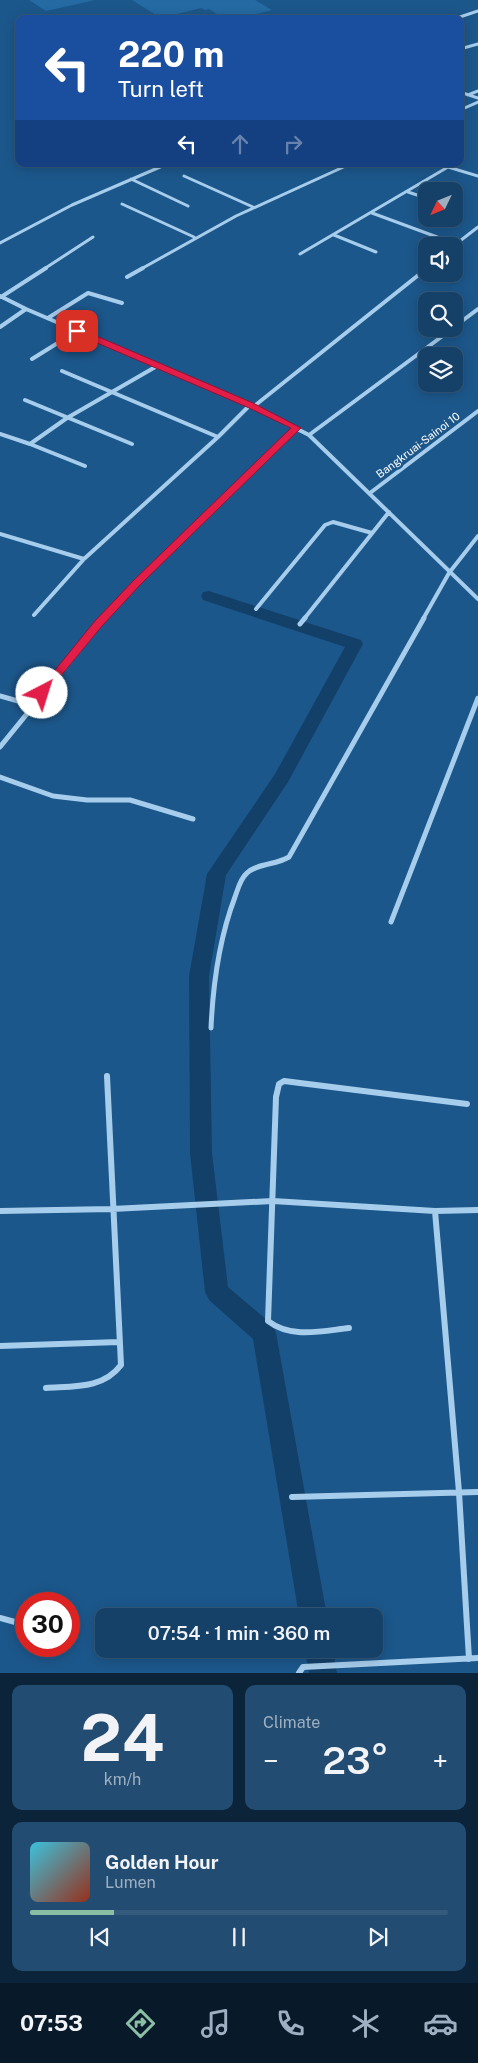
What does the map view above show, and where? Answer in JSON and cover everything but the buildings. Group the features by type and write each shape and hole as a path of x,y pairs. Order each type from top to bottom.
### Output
{"street":[{"path":"464,16 478,11"},
{"path":"464,48 478,44"},
{"path":"468,95 478,90"},
{"path":"464,94 478,98"},
{"path":"464,108 478,102"},
{"path":"0,243 72,205 160,167"},
{"path":"127,277 194,237 253,207 343,167"},
{"path":"300,254 448,167 478,176"},
{"path":"184,176 253,207"},
{"path":"131,179 188,206"},
{"path":"408,192 418,195"},
{"path":"122,204 194,237"},
{"path":"372,213 432,237"},
{"path":"463,239 478,227"},
{"path":"334,235 376,252"},
{"path":"93,237 1,296 26,309 251,406 309,435 370,493 449,573 478,599"},
{"path":"34,614 84,559 251,406 418,275"},
{"path":"48,318 85,293 122,302"},
{"path":"0,327 26,309"},
{"path":"463,320 478,309"},
{"path":"32,359 77,331"},
{"path":"309,435 441,337"},
{"path":"30,444 67,418 157,366"},
{"path":"62,371 218,437"},
{"path":"25,400 132,444"},
{"name":"Bangkruai-Sainoi 10","path":"370,493 478,411"},
{"path":"0,747 99,624 138,582 296,428"},
{"path":"0,434 85,466"},
{"path":"300,624 389,512"},
{"path":"256,609 325,526 333,522 372,533"},
{"path":"0,534 84,559"},
{"path":"211,1028 213,987 219,952 226,919 242,880 247,873 253,870 284,861 290,857 449,573 478,536"},
{"path":"0,696 32,705"},
{"path":"391,922 478,698"},
{"path":"0,778 53,796 87,800 130,800 194,819"},
{"path":"46,1388 97,1384 111,1378 121,1365 107,1076"},
{"path":"349,1328 294,1332 279,1330 268,1321 274,1201 276,1097 281,1082 467,1104"},
{"path":"0,1211 112,1209 274,1201 435,1211 478,1210"},
{"path":"435,1211 459,1492 468,1659"},
{"path":"0,1346 119,1342"},
{"path":"292,1496 478,1492"},
{"path":"0,1618 15,1622"},
{"path":"301,1670 322,1666 478,1658"}],"shaded area":[{"path":"29,0 95,0 46,11"},
{"path":"132,0 255,0 272,10 252,15 219,15 209,9 201,8 173,15 156,15"}],"waterway":[{"path":"209,596 355,644 282,777 217,874 199,976 201,1153 217,1292 264,1333 312,1608"},
{"path":"320,1658 323,1673"}],"route":[{"path":"42,693 99,624 138,582 296,428 250,405 77,331"}]}
